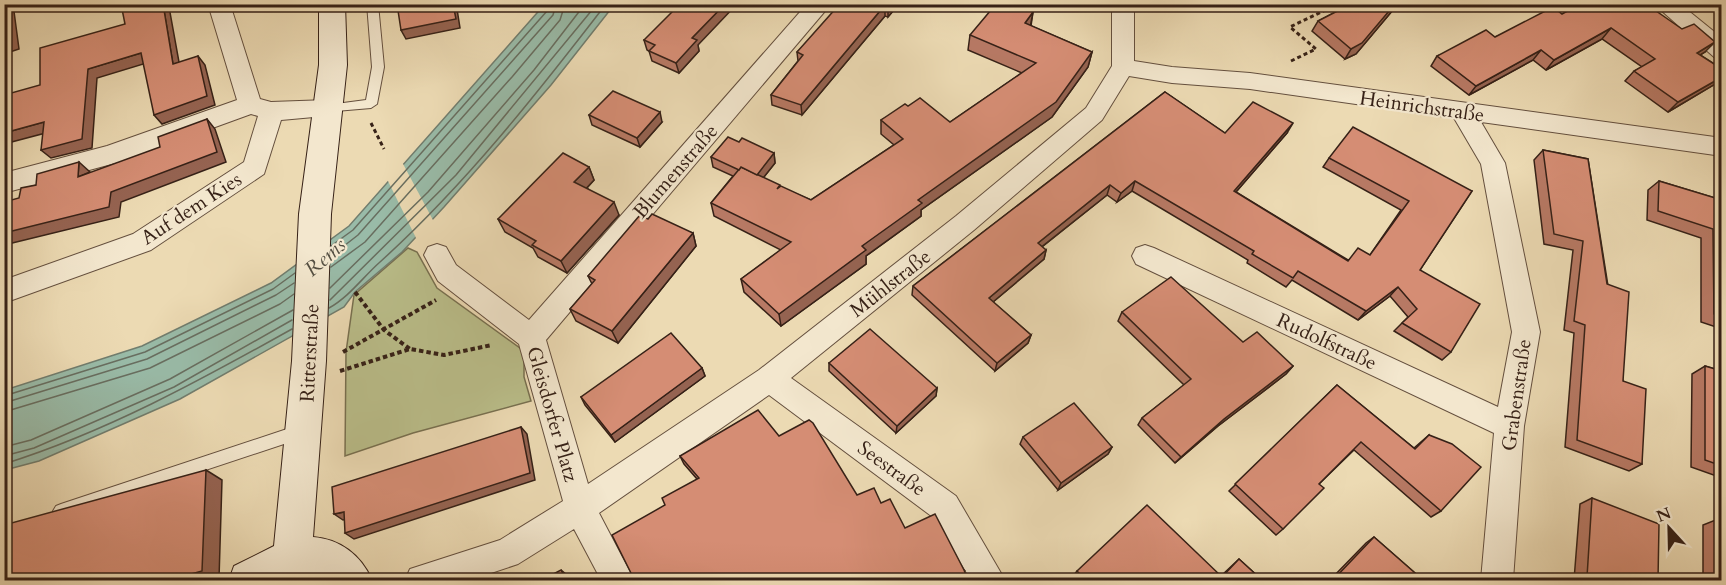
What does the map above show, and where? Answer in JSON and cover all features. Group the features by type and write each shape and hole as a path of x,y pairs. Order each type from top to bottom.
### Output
{"main road":[{"name":"Ritterstraße","path":"292,557 304,431 321,358 315,214 333,65 332,4"},
{"path":"248,580 268,566 292,557 312,556 330,560 345,570 352,580"}],"street":[{"path":"219,4 261,108"},
{"name":"Blumenstraße","path":"531,337 820,4"},
{"path":"1123,4 1123,67"},
{"path":"1665,4 1722,51"},
{"name":"Heinrichstraße","path":"1123,67 1172,75 1250,81 1722,147"},
{"name":"Mühlstraße","path":"421,580 507,553 580,508 769,379 965,223 1094,114 1123,67"},
{"path":"4,183 110,155 261,108 328,109"},
{"name":"Auf dem Kies","path":"4,292 142,242 255,167 261,108"},
{"name":"Grabenstraße","path":"1462,112 1493,163 1526,332 1509,426 1497,580"},
{"name":"Gleisdorfer Platz","path":"436,255 447,273 531,337 580,508 618,580"},
{"name":"Rudolfstraße","path":"1145,256 1509,426"},
{"name":"Seestraße","path":"769,379 945,507 989,580"}],"lane":[{"path":"328,109 371,104 378,67 372,4"},
{"path":"49,514 304,431"}],"path":[{"path":"1250,81 1316,49 1290,27 1338,4"},
{"path":"371,104 370,121 384,149"},
{"path":"410,349 334,373 321,358 346,352 464,286"},
{"path":"355,292 384,330 410,349 444,355 531,337"}],"green space":[{"path":"408,248 417,252 437,288 524,351 524,377 531,401 413,433 345,456 346,352 354,295"}],"water":[{"name":"Rems","path":"544,5 614,5 551,85 444,207 402,252 355,292 344,307 180,399 39,461 5,470 5,390 142,346 271,283 349,226"}],"pier":[{"path":"402,162 434,222 417,240 387,179"}],"building":[{"path":"4,4 10,40 4,42"},
{"path":"121,4 163,4 173,64 198,56 207,96 154,115 141,53 88,69 82,139 41,150 44,122 4,133 4,95 40,85 40,48 125,24"},
{"path":"397,4 453,4 456,19 401,30"},
{"path":"680,4 725,4 692,38 697,40 676,63 649,51 655,45 644,40"},
{"path":"846,4 890,4 888,7 885,5 801,105 771,95 803,55 797,52 838,6 843,8"},
{"path":"996,4 1014,4 1033,12 1025,23 1092,52 1056,102 918,200 922,203 862,246 866,250 779,314 741,279 791,242 711,203 741,167 780,185 777,189 781,186 811,200 903,139 881,120 905,104 908,106 920,98 950,122 1036,63 970,35"},
{"path":"1351,4 1395,4 1362,43 1351,49 1318,21"},
{"path":"1580,4 1646,4 1682,29 1694,24 1715,42 1697,53 1722,69 1722,77 1678,102 1634,71 1655,59 1611,28 1554,60 1541,50 1476,86 1437,56 1486,30 1495,37 1553,7 1562,14"},
{"path":"613,91 660,112 637,138 589,115"},
{"path":"1165,92 1225,133 1253,102 1293,123 1234,191 1348,261 1358,248 1370,255 1409,201 1329,158 1353,127 1472,191 1420,270 1480,304 1451,352 1402,323 1417,309 1398,287 1366,311 1298,271 1293,278 1252,254 1254,251 1135,181 1121,193 1110,185 1038,243 1046,250 989,298 1031,335 997,363 913,286"},
{"path":"207,119 217,152 111,192 109,207 4,233 4,202 19,198 21,188 36,185 37,174 79,162 78,177 160,147 158,137"},
{"path":"728,137 739,142 742,138 774,153 757,175 741,167 739,170 711,157"},
{"path":"1543,150 1588,159 1607,284 1629,292 1623,381 1646,389 1642,464 1577,440 1585,325 1574,321 1583,241 1554,234"},
{"path":"563,153 589,167 574,182 614,202 561,261 532,245 536,241 498,219"},
{"path":"1659,181 1722,200 1722,316 1714,314 1713,229 1658,211"},
{"path":"652,214 693,233 612,331 570,309 595,280 588,276 640,215 648,219"},
{"path":"1171,277 1243,342 1257,332 1293,366 1224,419 1181,457 1142,418 1191,379 1122,312"},
{"path":"870,329 937,388 897,426 829,363"},
{"path":"671,333 702,368 611,435 581,397"},
{"path":"1705,366 1722,371 1722,466 1705,460"},
{"path":"1337,385 1415,449 1429,435 1452,444 1481,467 1441,511 1361,442 1319,484 1324,488 1283,529 1235,484"},
{"path":"1074,403 1112,447 1061,483 1023,437"},
{"path":"758,410 779,436 809,420 813,423 857,495 874,488 881,503 890,499 905,528 935,514 968,580 630,580 628,576 631,573 612,535 665,505 662,498 699,478 680,456"},
{"path":"521,427 530,473 345,533 344,512 334,514 332,487"},
{"path":"206,470 202,571 170,580 4,580 4,525"},
{"path":"1592,498 1659,524 1658,580 1595,580 1587,577"},
{"path":"1147,505 1222,577 1239,559 1262,580 1086,580 1077,571"},
{"path":"1718,519 1722,521 1722,580 1718,580"},
{"path":"1374,537 1423,580 1333,580"},
{"path":"561,570 567,580 542,580"}]}
